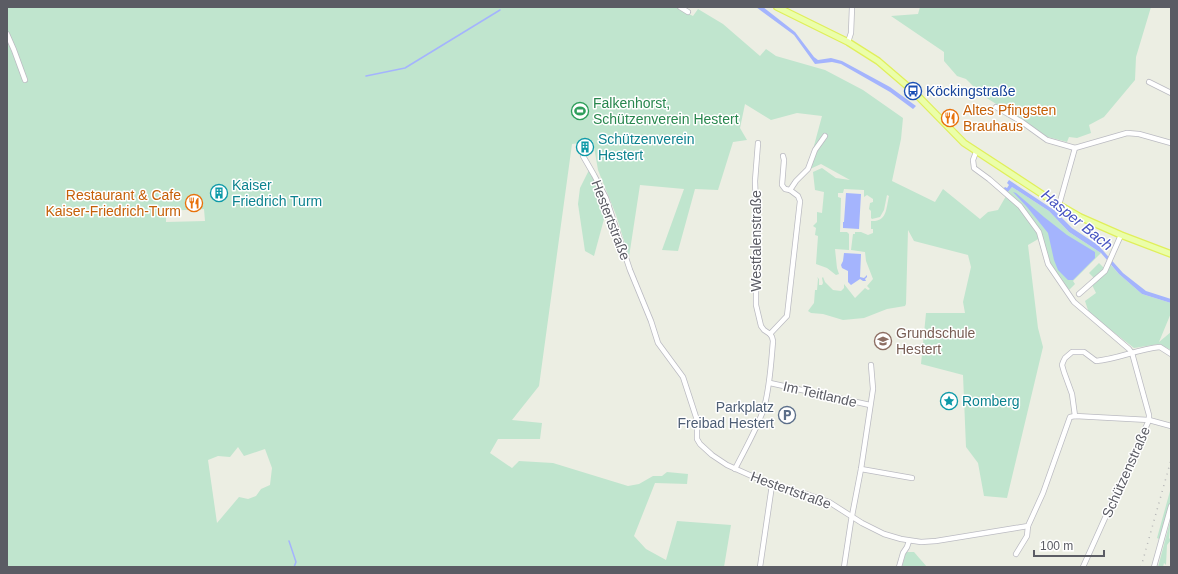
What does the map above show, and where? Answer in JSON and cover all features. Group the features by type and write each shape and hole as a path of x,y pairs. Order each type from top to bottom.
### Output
{"main road":[{"path":"777,7 848,42 878,61 913,91 955,135 976,152 1059,205 1122,235 1171,254"}],"street":[{"path":"680,7 688,12"},
{"path":"848,42 851,33 852,7"},
{"path":"7,34 25,80"},
{"path":"1149,82 1171,93"},
{"path":"996,107 1022,122 1046,140 1075,148 1127,133 1139,134 1171,143"},
{"path":"790,190 796,181 808,169 812,162 815,150 824,136"},
{"name":"Westfalenstraße","path":"735,469 756,429 764,409 770,382 773,341 770,334 761,326 756,305 758,259 755,181 758,144"},
{"path":"1059,205 1075,148"},
{"path":"976,152 973,162 974,168 990,179 1020,206 1039,232 1048,264 1074,302 1132,353 1149,415 1149,420"},
{"name":"Hestertstraße","path":"582,156 594,174 606,198 630,270 651,321 658,343 684,377 697,420 697,439 712,456 735,469 772,486 829,502 852,517 884,534 909,540 936,541 1028,526"},
{"name":"Westfalenstraße","path":"770,334 787,316 800,201 798,196 790,190 785,189 782,185 783,156"},
{"path":"1079,294 1105,271 1122,235"},
{"path":"1075,416 1072,394 1062,365 1065,358 1072,352 1084,352 1096,361 1111,360 1147,348 1160,347 1171,354"},
{"path":"844,567 873,389 871,365"},
{"name":"Im Teitlande","path":"770,382 870,405"},
{"path":"1016,554 1027,536 1028,526 1044,493 1070,417 1149,420 1171,426"},
{"name":"Schützenstraße","path":"1083,567 1149,420"},
{"path":"861,469 912,478"},
{"path":"760,567 772,486"},
{"path":"1154,567 1171,506"},
{"path":"899,567 909,540"}],"green space":[{"path":"7,7 675,7 693,16 698,9 723,24 760,56 766,49 776,56 825,70 863,90 903,118 901,139 892,181 935,202 943,189 980,219 988,212 998,210 1006,196 1026,215 1040,238 1028,245 1038,328 1043,347 1007,498 984,496 978,463 966,447 963,375 921,364 926,313 965,313 963,302 971,267 968,255 914,241 908,230 905,306 887,309 864,318 843,320 808,311 814,303 815,290 817,290 817,277 819,279 819,285 822,285 823,283 823,277 825,282 833,290 841,291 844,288 844,284 855,298 865,288 868,290 870,289 867,286 873,279 866,261 865,252 851,250 853,234 855,234 855,232 861,232 868,235 873,233 873,229 871,229 871,221 876,221 883,217 889,196 887,195 884,210 880,217 872,219 871,211 869,209 870,203 873,202 873,199 867,195 864,197 864,190 844,189 843,193 838,193 838,197 841,198 840,232 847,232 849,234 849,250 835,249 839,274 836,275 827,268 816,264 818,236 815,235 816,228 813,226 817,222 817,212 822,213 824,192 815,190 813,172 822,168 836,178 850,180 821,164 810,169 808,168 822,116 797,113 771,120 745,104 740,128 747,140 733,142 718,190 695,189 678,251 662,250 684,189 640,185 629,257 616,215 598,170 593,141 572,144 539,386 512,420 542,423 540,439 498,439 490,453 512,468 519,461 553,463 628,486 639,484 653,476 662,476 667,472 688,474 687,484 655,483 634,536 646,549 666,560 677,521 731,525 724,567 7,567","holes":["204,209 205,221 166,222 166,211","238,447 244,456 265,449 272,468 270,485 261,489 256,496 248,499 239,497 217,523 208,460 218,456 230,457"]},
{"path":"920,7 1151,7 1136,57 1135,80 1104,117 1089,125 1091,133 1077,138 1069,137 1067,142 1044,136 982,95 966,79 957,76 944,61 944,52 891,16 918,14"},
{"path":"589,170 607,208 594,256 585,251 578,204 580,188"},
{"path":"1012,187 1049,211 1069,232 1101,253 1073,281 1075,284 1069,290 1049,265 1041,235 1007,193"},
{"path":"1099,263 1105,269 1095,279 1089,273"},
{"path":"1109,263 1142,294 1171,303 1171,313 1159,342 1171,332 1171,350 1159,344 1134,348 1089,313 1085,301 1096,293 1092,285"},
{"path":"1170,491 1171,496 1169,508 1159,539 1157,538"},
{"path":"1171,518 1169,538 1171,540 1167,545 1166,565 1164,563 1163,567 1158,567"},
{"path":"906,552 914,552 927,567 902,567"}],"water":[{"path":"756,7 763,7 795,32 818,60 831,58 842,61 890,87 916,106 913,109 890,92 841,64 832,62 815,64 794,35"},
{"path":"1009,180 1054,210 1072,228 1098,245 1123,273 1146,291 1171,299 1171,303 1142,294 1119,274 1101,253 1069,232 1049,211 1012,187 1007,193 1003,189 1005,187 1007,188 1009,185 1007,183"},
{"path":"1013,192 1067,235 1095,252 1095,258 1073,280 1068,280 1058,270 1054,260 1048,233"},
{"path":"846,193 861,194 859,229 843,228"},
{"path":"844,253 861,254 860,277 864,278 867,275 865,279 866,281 860,279 851,285 848,282 848,271 842,268 841,265"}],"waterway":[{"path":"366,76 405,68 500,10"},
{"path":"289,541 296,562 294,567"}],"railway":[{"path":"1141,567 1171,460"}],"place":[{"name":"Köckingstraße","path":"913,91"},
{"name":"Falkenhorst, Schützenverein Hestert","path":"580,111"},
{"name":"Altes Pfingsten Brauhaus","path":"950,118"},
{"name":"Schützenverein Hestert","path":"585,147"},
{"name":"Kaiser Friedrich Turm","path":"219,193"},
{"name":"Restaurant & Cafe Kaiser-Friedrich-Turm","path":"194,203"},
{"name":"Grundschule Hestert","path":"883,341"},
{"name":"Romberg","path":"949,401"},
{"name":"Parkplatz Freibad Hestert","path":"787,415"}],"water label":[{"name":"Hasper Bach","path":"1077,220"}]}
